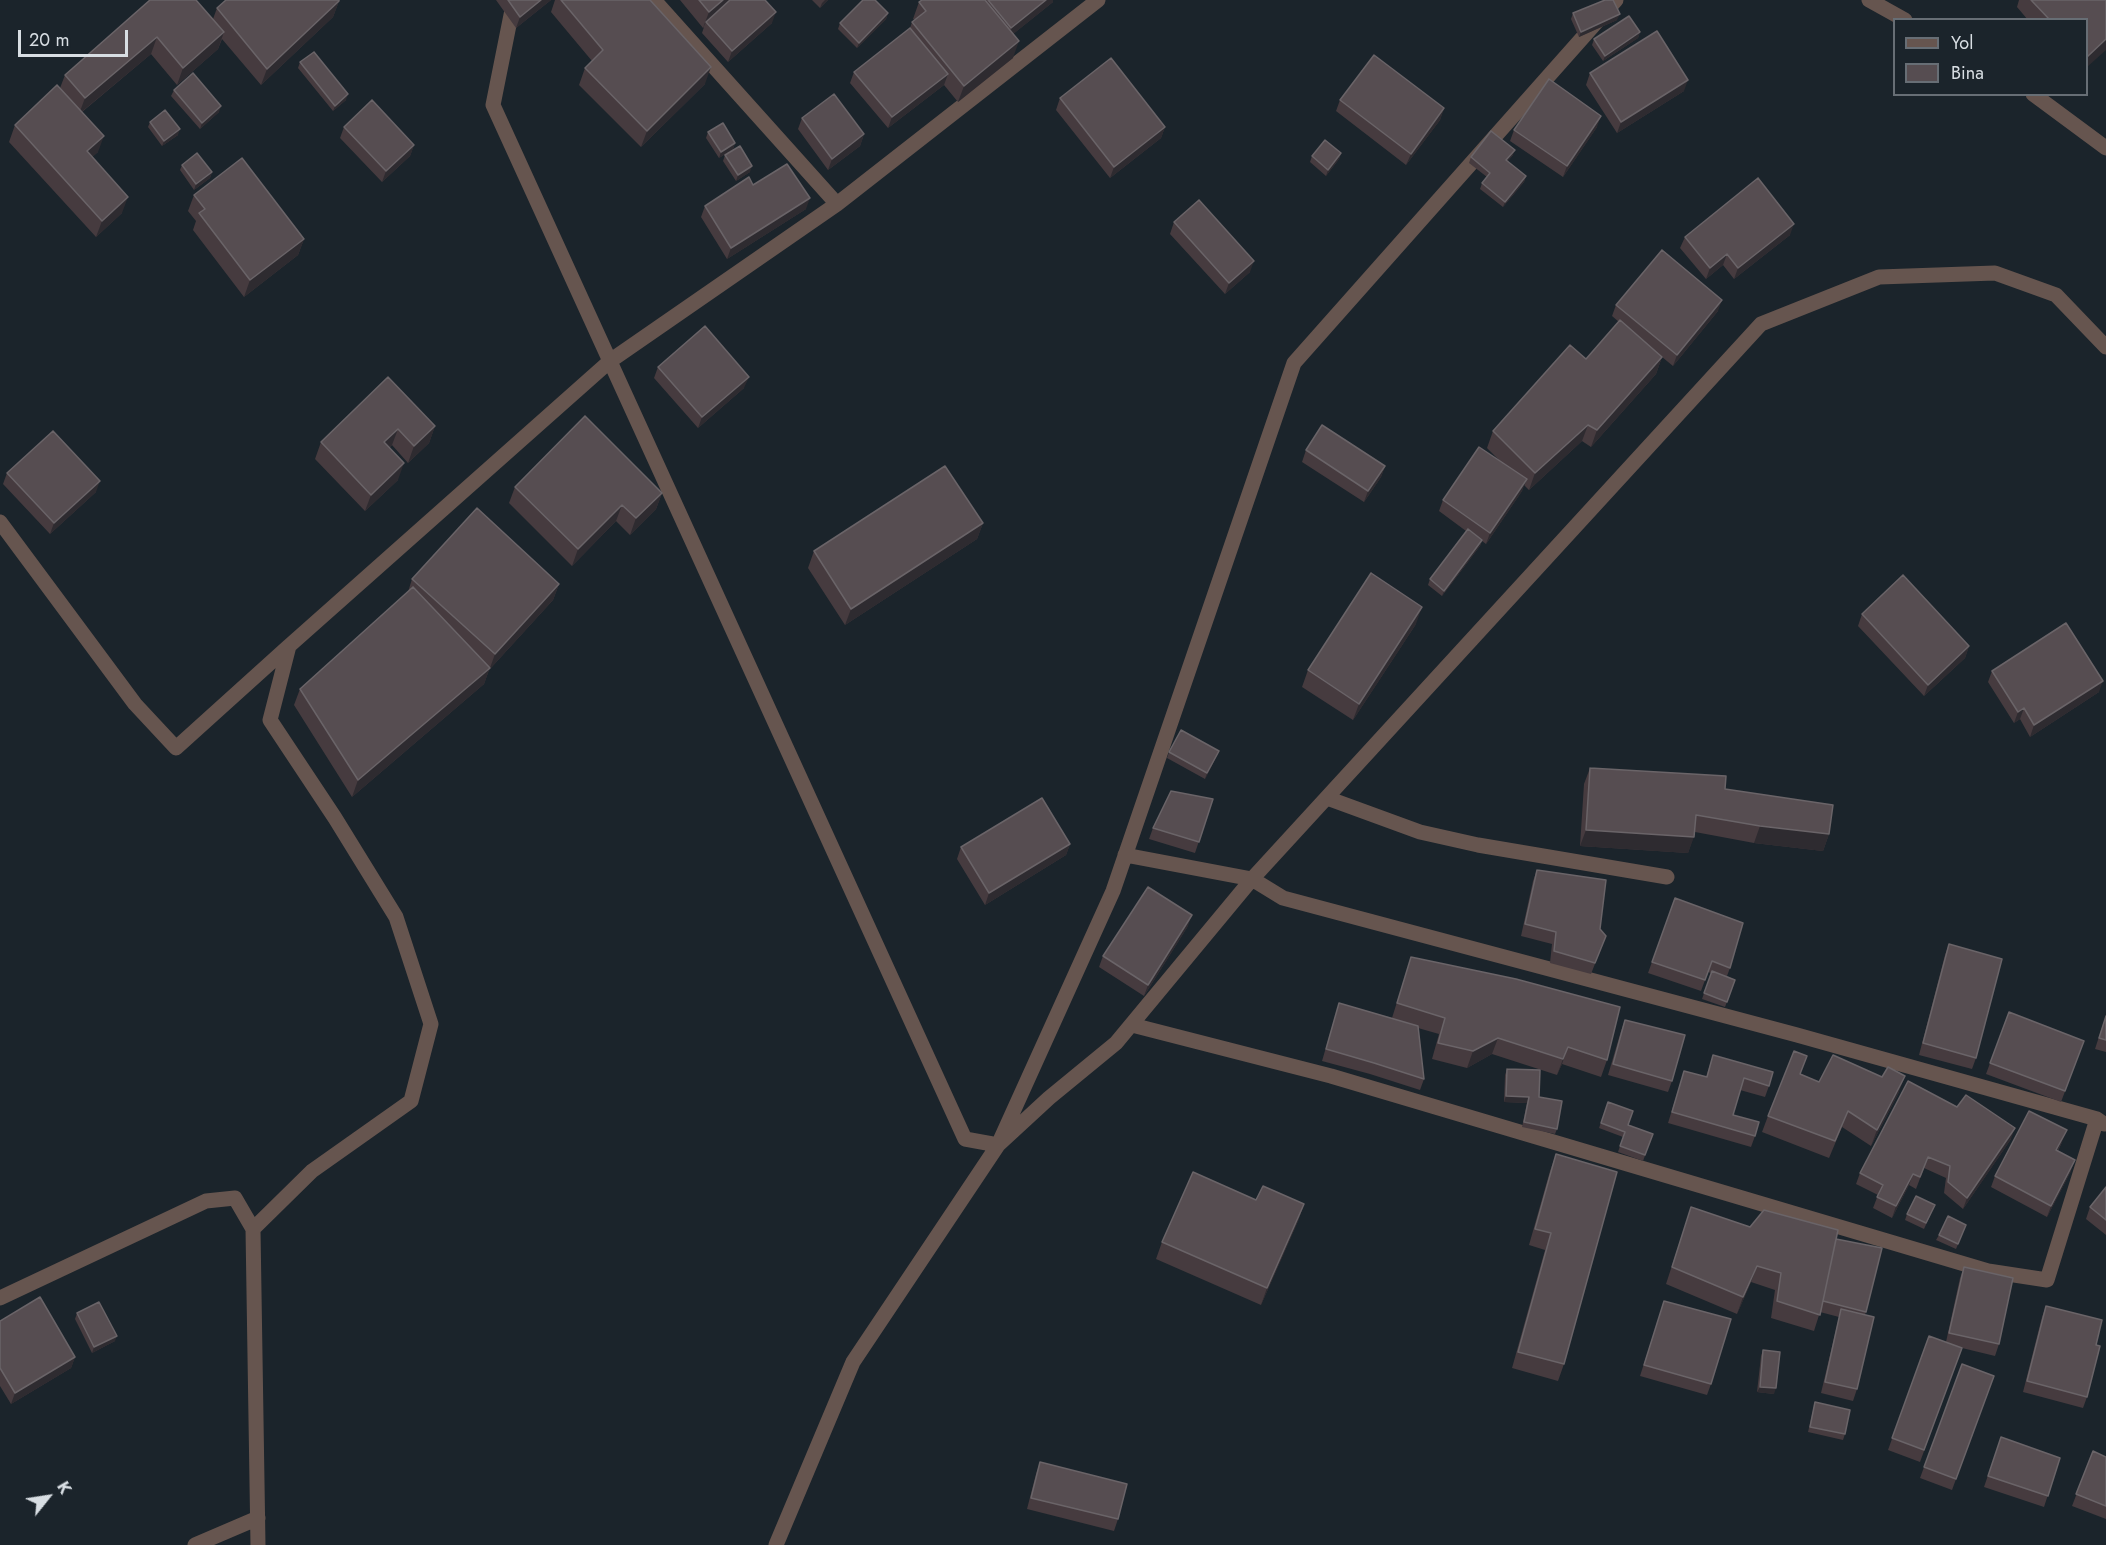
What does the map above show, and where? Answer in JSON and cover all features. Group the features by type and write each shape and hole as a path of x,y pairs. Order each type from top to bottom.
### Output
{"street":[{"path":"514,0 493,105 965,1139 998,1145"},
{"path":"654,0 837,204"},
{"path":"0,522 135,705 176,748 610,361 837,204 1098,0"},
{"path":"776,1545 853,1362 998,1145 1113,891 1294,363 1616,0"},
{"path":"1869,0 1901,18"},
{"path":"2036,96 2106,148"},
{"path":"998,1145 1049,1098 1116,1043 1252,879 1761,324 1879,277 1995,273 2056,295 2106,347"},
{"path":"253,1228 312,1171 411,1101 431,1024 396,917 335,818 270,720 289,646"},
{"path":"1327,798 1431,834 1478,845 1667,877"},
{"path":"1125,855 1252,879 1283,898 1797,1035 2102,1123 2047,1280 1988,1271 1331,1076 1132,1025"},
{"path":"0,1298 206,1201 235,1198 253,1228 258,1545"},
{"path":"195,1545 258,1518"}],"building":[{"path":"150,0 196,0 224,32 183,68 157,37 85,98 65,75"},
{"path":"226,0 339,1 267,69 217,8"},
{"path":"508,0 541,0 520,17"},
{"path":"561,0 650,0 711,67 647,131 585,68 603,50"},
{"path":"699,0 723,0 709,12"},
{"path":"730,0 765,0 776,12 732,51 706,22"},
{"path":"863,0 875,0 888,13 859,43 840,23"},
{"path":"922,0 985,0 1019,41 964,86 912,22 926,11 919,2"},
{"path":"988,0 1046,0 1011,28"},
{"path":"1605,0 1613,0 1620,14 1581,32 1573,13"},
{"path":"2031,0 2106,0 2106,39 2088,56 2088,18 2048,18"},
{"path":"1629,16 1640,32 1605,56 1594,39"},
{"path":"910,28 948,74 892,117 854,72"},
{"path":"1657,31 1688,80 1621,122 1590,73"},
{"path":"314,52 348,94 335,106 300,62"},
{"path":"1374,55 1444,108 1411,154 1340,100"},
{"path":"1111,58 1165,127 1114,167 1060,98"},
{"path":"193,73 221,106 202,123 174,90"},
{"path":"1549,79 1601,116 1567,166 1514,130"},
{"path":"57,85 104,136 87,151 128,197 102,221 15,125"},
{"path":"834,94 864,134 832,159 802,118"},
{"path":"372,100 414,145 386,171 344,127"},
{"path":"165,110 180,129 164,141 150,122"},
{"path":"723,123 735,143 721,152 708,132"},
{"path":"1491,131 1515,150 1506,160 1526,176 1505,202 1482,183 1490,173 1471,157"},
{"path":"1325,140 1341,153 1328,170 1312,156"},
{"path":"740,146 752,166 738,175 725,155"},
{"path":"197,153 212,172 196,184 182,165"},
{"path":"242,158 304,239 250,280 199,213 205,209 194,195"},
{"path":"787,164 810,198 731,248 705,206 749,177 753,185"},
{"path":"1758,178 1794,224 1738,268 1727,254 1710,268 1685,237"},
{"path":"1199,200 1254,261 1229,283 1174,222"},
{"path":"1662,250 1722,300 1677,355 1616,305"},
{"path":"1620,320 1662,357 1597,430 1588,425 1535,473 1493,431 1570,345 1586,359"},
{"path":"705,326 749,377 702,417 658,367"},
{"path":"388,377 435,426 414,446 398,429 384,442 404,463 371,495 321,442"},
{"path":"585,416 662,493 636,518 622,505 578,549 515,487"},
{"path":"1322,425 1385,466 1368,491 1306,450"},
{"path":"53,431 100,481 54,523 7,473"},
{"path":"1479,447 1527,479 1490,533 1443,500"},
{"path":"945,466 983,523 851,609 814,551"},
{"path":"477,508 559,584 495,654 412,579"},
{"path":"1468,529 1482,540 1444,591 1430,579"},
{"path":"1371,573 1422,607 1359,704 1308,670"},
{"path":"1903,575 1969,646 1928,685 1862,614"},
{"path":"413,587 490,668 358,780 300,689"},
{"path":"2066,623 2103,681 2034,725 2024,708 2018,712 1992,671"},
{"path":"1181,730 1219,751 1207,773 1169,752"},
{"path":"1590,768 1726,776 1725,789 1833,805 1829,834 1760,826 1696,815 1694,837 1586,830"},
{"path":"1171,791 1213,799 1199,842 1153,828"},
{"path":"1042,798 1070,844 989,893 961,847"},
{"path":"1537,870 1606,880 1600,929 1606,936 1595,963 1554,951 1556,932 1525,924"},
{"path":"1148,887 1192,915 1148,985 1103,956"},
{"path":"1675,898 1743,923 1730,968 1712,961 1705,980 1652,962"},
{"path":"1949,944 2002,959 1976,1058 1923,1043"},
{"path":"1411,957 1516,979 1620,1007 1607,1060 1568,1047 1563,1059 1498,1038 1473,1051 1438,1043 1445,1018 1397,1003"},
{"path":"1712,971 1735,980 1727,1002 1704,993"},
{"path":"1339,1003 1418,1026 1424,1079 1326,1049"},
{"path":"2009,1012 2084,1041 2065,1091 1990,1063"},
{"path":"2106,1016 2106,1040 2099,1038"},
{"path":"1625,1020 1685,1035 1672,1081 1613,1064"},
{"path":"1794,1051 1807,1056 1800,1074 1819,1082 1833,1055 1882,1077 1888,1067 1905,1076 1877,1130 1848,1111 1835,1141 1768,1116"},
{"path":"1713,1055 1773,1072 1769,1086 1744,1078 1733,1115 1759,1122 1755,1136 1672,1112 1684,1071 1707,1077"},
{"path":"1507,1069 1540,1070 1539,1097 1562,1101 1557,1129 1524,1122 1529,1097 1506,1096"},
{"path":"1908,1081 1957,1107 1966,1095 2015,1128 1967,1198 1948,1182 1950,1166 1928,1157 1920,1177 1913,1174 1896,1206 1877,1197 1883,1185 1860,1173"},
{"path":"1608,1102 1633,1111 1628,1125 1653,1134 1645,1155 1620,1146 1625,1132 1601,1123"},
{"path":"2029,1111 2067,1130 2056,1150 2075,1160 2051,1206 1995,1176"},
{"path":"1556,1154 1617,1172 1564,1364 1518,1352 1551,1233 1535,1229"},
{"path":"1193,1172 1256,1200 1263,1186 1304,1204 1267,1288 1162,1242"},
{"path":"2106,1187 2106,1220 2090,1207"},
{"path":"1916,1196 1935,1205 1926,1223 1907,1214"},
{"path":"1691,1207 1750,1227 1764,1210 1838,1230 1820,1315 1777,1301 1781,1273 1757,1266 1743,1297 1672,1267"},
{"path":"1948,1216 1966,1225 1958,1244 1939,1235"},
{"path":"1836,1239 1882,1248 1866,1312 1823,1301"},
{"path":"1964,1267 2013,1278 1999,1344 1949,1333"},
{"path":"40,1297 75,1357 15,1393 0,1368 0,1321"},
{"path":"1664,1301 1731,1319 1711,1384 1644,1365"},
{"path":"99,1302 117,1336 94,1347 77,1313"},
{"path":"2046,1306 2102,1320 2096,1345 2100,1346 2087,1397 2027,1381"},
{"path":"1841,1309 1874,1317 1857,1389 1825,1382"},
{"path":"1929,1336 1962,1348 1924,1450 1892,1438"},
{"path":"1763,1350 1780,1352 1776,1388 1760,1387"},
{"path":"1962,1364 1994,1376 1956,1479 1924,1467"},
{"path":"1815,1402 1850,1410 1845,1434 1810,1427"},
{"path":"2001,1437 2060,1458 2048,1496 1988,1476"},
{"path":"2093,1451 2106,1457 2106,1506 2076,1494"},
{"path":"1040,1462 1127,1484 1118,1519 1031,1498"}]}
